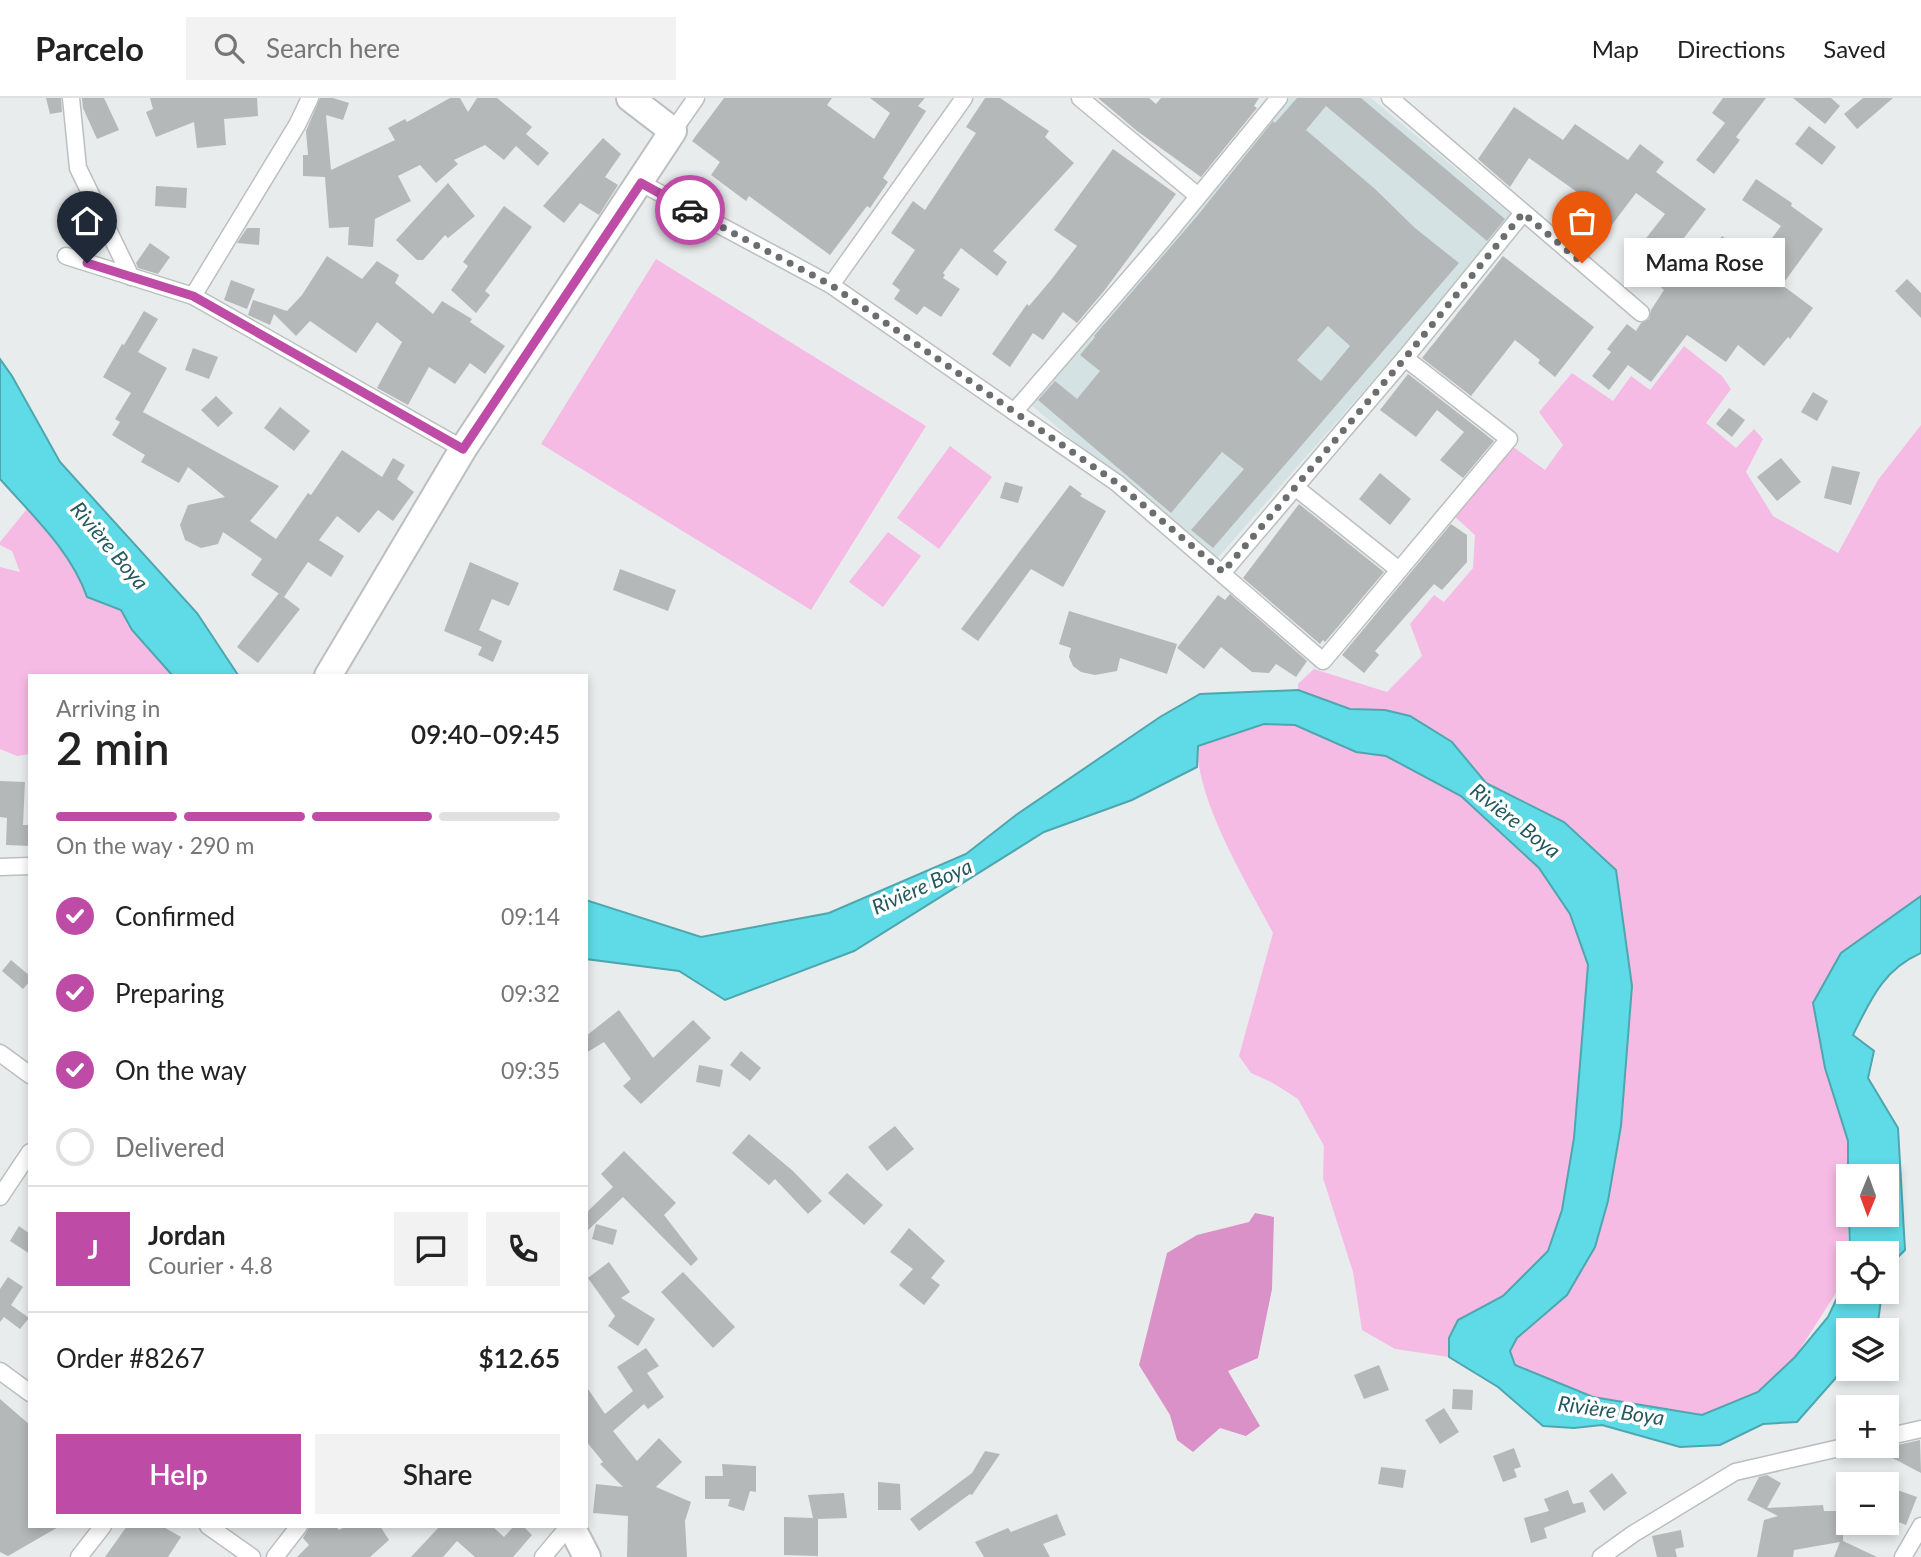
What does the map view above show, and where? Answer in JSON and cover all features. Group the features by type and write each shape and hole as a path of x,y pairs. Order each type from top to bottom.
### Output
{"highway":[{"path":"329,674 463,449 674,131 630,98"},
{"path":"571,1528 587,1557"}],"street":[{"path":"71,98 78,167 131,277"},
{"path":"193,296 297,125 310,98"},
{"path":"674,131 696,98"},
{"path":"831,285 964,98"},
{"path":"1080,98 1198,196"},
{"path":"1014,412 1279,98"},
{"path":"1390,98 1641,313"},
{"path":"641,183 831,285 1117,483 1323,661 1509,439 1405,358"},
{"path":"1223,572 1405,358 1523,213"},
{"path":"66,257 193,296 463,449"},
{"path":"1295,487 1399,570"},
{"path":"0,867 28,866"},
{"path":"0,1053 28,1074"},
{"path":"0,1196 28,1155"},
{"path":"0,1371 28,1392"},
{"path":"1899,1434 1921,1429"},
{"path":"1601,1557 1633,1534 1735,1472 1836,1449"},
{"path":"1903,1557 1921,1526"},
{"path":"79,1557 101,1528"},
{"path":"211,1528 251,1557"},
{"path":"275,1557 297,1528"},
{"path":"543,1557 568,1528"}],"shaded area":[{"path":"1290,98 1371,98 1515,218 1215,561 1024,399"},
{"path":"656,259 926,426 811,610 541,444"},
{"path":"1684,346 1722,376 1731,389 1706,423 1736,448 1754,429 1763,439 1746,472 1773,516 1838,553 1878,480 1921,425 1921,896 1841,953 1825,1068 1848,1141 1848,1164 1836,1164 1836,1227 1848,1227 1848,1241 1836,1241 1836,1293 1795,1357 1758,1392 1702,1415 1593,1397 1515,1365 1510,1351 1517,1338 1567,1295 1632,986 1616,870 1564,822 1486,783 1452,742 1410,716 1385,710 1350,709 1298,690 1298,684 1314,669 1387,692 1422,656 1410,624 1434,595 1444,602 1473,568 1475,535 1453,515 1512,446 1545,470 1563,445 1539,412 1572,373 1613,401 1631,376 1650,390"},
{"path":"950,446 992,477 939,549 897,518"},
{"path":"27,509 69,562 87,597 121,610 132,630 171,674 28,674 28,754 17,756 0,749 0,567 20,572 12,551 0,545"},
{"path":"888,532 921,556 883,607 849,582"},
{"path":"1264,724 1296,725 1356,752 1386,756 1461,796 1539,868 1570,914 1588,965 1574,1138 1562,1210 1548,1250 1503,1296 1458,1321 1449,1338 1449,1357 1395,1349 1362,1330 1353,1272 1323,1178 1324,1146 1298,1099 1251,1073 1239,1056 1273,933 1214,817 1199,769 1197,746"},
{"path":"1255,1213 1274,1217 1272,1289 1258,1358 1228,1371 1260,1426 1246,1436 1220,1428 1193,1452 1177,1440 1170,1415 1139,1365 1167,1253 1197,1235 1249,1222"}],"water":[{"name":"Rivière Boya","path":"0,359 60,462 197,613 237,674 171,674 132,630 121,610 87,597 61,549 0,479"},
{"name":"Rivière Boya","path":"1298,690 1350,709 1385,710 1410,716 1452,742 1486,783 1564,822 1616,870 1632,986 1621,1126 1608,1201 1595,1247 1567,1295 1517,1338 1510,1351 1515,1365 1593,1397 1702,1415 1758,1392 1795,1357 1828,1317 1836,1300 1836,1304 1880,1304 1879,1318 1836,1318 1836,1378 1797,1422 1763,1424 1720,1445 1680,1447 1602,1425 1574,1428 1543,1426 1498,1387 1449,1357 1449,1338 1458,1320 1503,1296 1548,1251 1562,1210 1574,1138 1588,965 1570,914 1539,868 1461,796 1386,756 1356,752 1295,725 1264,724 1198,746 1197,767 1132,800 1044,832 854,951 725,1000 679,971 588,959 588,901 701,937 829,913 966,854 1016,815 1160,717 1200,694"},
{"path":"1921,896 1921,953 1888,977 1872,998 1853,1035 1874,1051 1868,1078 1898,1128 1905,1250 1899,1256 1899,1241 1850,1241 1849,1227 1899,1227 1899,1164 1848,1164 1848,1141 1825,1068 1813,1003 1841,953"}],"building":[{"path":"46,98 61,98 62,112 50,114"},
{"path":"82,98 104,98 119,130 97,139 83,108"},
{"path":"150,98 257,98 258,116 224,119 226,145 197,148 194,122 156,137 146,112 153,109"},
{"path":"320,98 333,98 349,103 343,120 326,115 331,170 395,140 388,128 405,119 407,122 450,98 460,98 468,112 477,98 497,98 532,127 526,134 549,153 538,166 516,146 504,160 485,145 454,160 458,164 436,183 420,165 398,176 411,201 375,219 373,247 348,245 349,227 329,228 325,177 303,176 303,155 308,155 306,131"},
{"path":"724,98 832,98 827,105 874,139 890,113 870,98 925,98 918,106 926,111 883,178 888,182 830,255 749,196 746,201 711,175 720,162 692,141"},
{"path":"985,98 1000,98 1049,131 1045,137 1074,163 993,251 1007,262 997,276 961,248 943,273 943,278 960,289 941,317 924,306 917,315 894,299 900,290 892,284 915,250 891,233 913,201 925,210 976,133 966,127"},
{"path":"1098,98 1149,98 1156,104 1161,98 1259,98 1254,106 1257,108 1201,177 1137,131"},
{"path":"1297,98 1361,98 1505,219 1487,241 1326,106 1306,130 1375,189 1415,228 1459,263 1213,548 1191,530 1244,469 1222,452 1171,513 1038,400 1055,381 1077,399 1100,371 1080,355 1273,121 1275,123","holes":["1328,326 1350,346 1321,381 1297,360"]},
{"path":"1723,98 1766,98 1736,137 1740,140 1714,174 1696,160 1725,123 1712,113"},
{"path":"1793,98 1831,98 1840,106 1825,124"},
{"path":"1863,98 1893,98 1857,129 1844,114"},
{"path":"1514,107 1563,140 1575,124 1628,160 1640,144 1664,162 1656,172 1706,209 1671,255 1693,274 1722,236 1756,260 1781,226 1742,200 1756,179 1792,203 1791,206 1823,229 1782,285 1813,308 1790,339 1788,337 1764,366 1738,345 1726,362 1687,335 1651,382 1628,365 1609,390 1592,376 1611,352 1607,349 1627,324 1636,331 1641,323 1649,319 1651,310 1664,290 1657,284 1663,278 1633,255 1665,214 1636,193 1608,230 1587,213 1594,204 1529,158 1510,187 1478,159"},
{"path":"1809,126 1836,147 1822,165 1795,144"},
{"path":"603,138 621,154 605,177 618,185 599,215 580,203 564,223 543,206"},
{"path":"1113,149 1176,194 1077,323 1063,312 1043,340 1033,333 1010,367 992,354 1027,304 1029,306 1077,246 1054,230"},
{"path":"448,183 475,216 448,238 445,235 423,260 417,260 396,240"},
{"path":"156,186 187,188 186,208 155,206"},
{"path":"504,206 532,227 485,291 490,295 476,313 451,290 468,266 463,262"},
{"path":"247,228 260,228 259,245 237,243"},
{"path":"150,243 170,257 158,274 138,268 136,263"},
{"path":"327,256 362,279 377,261 399,275 395,283 433,314 442,301 472,319 470,322 505,346 485,374 470,363 455,384 429,367 408,405 377,388 402,342 377,322 356,353 310,321 296,336 274,314 270,325 248,315 253,300 287,311 302,295"},
{"path":"1503,256 1594,327 1555,377 1538,363 1540,360 1515,340 1471,396 1422,358"},
{"path":"1907,279 1921,293 1921,318 1895,291"},
{"path":"231,280 255,289 247,309 224,300"},
{"path":"144,311 158,319 138,352 167,368 143,412 279,486 250,521 276,539 342,450 382,477 393,458 405,465 397,479 414,492 393,521 378,510 359,533 337,516 319,540 344,556 331,577 308,562 284,597 251,575 262,559 223,532 218,544 201,548 185,540 180,525 188,505 225,497 188,467 179,483 141,462 145,455 112,435 120,422 115,419 131,393 103,377"},
{"path":"193,348 218,357 209,379 185,370"},
{"path":"1408,374 1494,441 1463,478 1440,460 1464,432 1437,410 1416,437 1380,410"},
{"path":"1813,392 1828,401 1817,421 1801,412"},
{"path":"216,396 233,413 218,427 201,410"},
{"path":"280,407 310,431 294,451 264,428"},
{"path":"1729,408 1745,420 1732,437 1716,424"},
{"path":"1781,458 1801,482 1777,501 1757,477"},
{"path":"1832,466 1860,472 1851,505 1824,498"},
{"path":"1380,473 1411,499 1390,525 1359,499"},
{"path":"1005,482 1023,487 1018,503 1000,498"},
{"path":"1070,485 1082,494 1080,496 1106,511 1063,587 1031,569 978,641 961,629"},
{"path":"1299,504 1384,572 1325,642 1323,640 1320,644 1243,578"},
{"path":"1451,524 1467,535 1467,562 1442,590 1434,584 1375,651 1379,655 1364,673 1342,655"},
{"path":"470,562 519,583 509,606 492,599 479,630 502,641 493,662 478,655 482,647 444,631"},
{"path":"620,569 676,590 668,611 613,590"},
{"path":"279,593 300,609 258,663 237,647"},
{"path":"1230,594 1307,661 1296,677 1276,664 1269,673 1252,672 1221,647 1204,669 1177,648 1218,595 1225,600"},
{"path":"1069,611 1177,644 1167,674 1120,658 1117,671 1095,675 1081,672 1073,666 1069,657 1071,648 1059,644"},
{"path":"0,781 25,782 23,825 28,825 28,846 6,845 7,818 0,817"},
{"path":"11,960 28,974 28,983 23,989 2,971"},
{"path":"619,1010 653,1058 693,1020 711,1038 641,1104 623,1086 631,1079 604,1042 588,1052 588,1034"},
{"path":"741,1051 761,1068 750,1081 730,1065"},
{"path":"699,1065 723,1070 720,1087 696,1082"},
{"path":"895,1126 914,1149 887,1171 868,1147"},
{"path":"749,1134 793,1171 822,1201 808,1214 775,1179 769,1185 732,1153"},
{"path":"624,1151 676,1203 664,1215 698,1259 691,1266 623,1197 588,1230 588,1211 613,1187 601,1174"},
{"path":"847,1173 883,1205 864,1225 828,1193"},
{"path":"596,1224 617,1230 613,1245 592,1239"},
{"path":"19,1226 28,1233 28,1253 10,1241"},
{"path":"909,1228 945,1261 931,1278 940,1285 924,1305 899,1285 913,1269 890,1252"},
{"path":"609,1262 630,1292 621,1298 655,1319 638,1346 608,1326 615,1316 588,1278"},
{"path":"683,1272 735,1327 713,1348 661,1292"},
{"path":"8,1277 23,1287 11,1305 28,1317 20,1329 4,1317 0,1322 0,1289"},
{"path":"646,1348 659,1366 647,1373 664,1397 648,1409 644,1404 613,1431 637,1461 659,1438 682,1462 656,1487 691,1502 685,1521 687,1557 627,1557 628,1516 593,1513 596,1484 623,1487 600,1464 603,1462 588,1443 588,1389 605,1414 633,1391 617,1367"},
{"path":"1379,1365 1389,1390 1364,1399 1354,1375"},
{"path":"1453,1389 1473,1390 1472,1410 1452,1409"},
{"path":"0,1399 28,1423 28,1528 57,1528 8,1556 0,1552"},
{"path":"1444,1408 1459,1432 1440,1444 1425,1420"},
{"path":"1920,1440 1921,1473 1893,1458 1899,1458 1899,1445"},
{"path":"1514,1448 1521,1467 1514,1469 1517,1477 1503,1482 1493,1456"},
{"path":"985,1451 1000,1454 972,1495 919,1531 910,1519 972,1473"},
{"path":"722,1464 756,1466 756,1492 750,1491 744,1511 728,1506 730,1499 705,1499 705,1476 723,1476"},
{"path":"1381,1467 1406,1470 1403,1488 1378,1484"},
{"path":"1612,1473 1627,1493 1604,1511 1589,1491"},
{"path":"1767,1475 1781,1483 1767,1508 1823,1505 1824,1511 1836,1511 1836,1535 1843,1535 1843,1541 1877,1557 1834,1557 1840,1542 1794,1550 1793,1557 1757,1557 1764,1520 1778,1516 1747,1500 1759,1477"},
{"path":"878,1482 900,1484 901,1510 878,1510"},
{"path":"1568,1490 1573,1504 1583,1502 1586,1512 1544,1528 1547,1538 1531,1543 1524,1518 1549,1511 1544,1499"},
{"path":"1899,1491 1917,1497 1906,1525 1899,1522"},
{"path":"844,1493 847,1518 818,1519 818,1556 784,1555 784,1517 813,1518 808,1495"},
{"path":"1057,1514 1066,1535 1043,1544 1050,1557 984,1557 975,1542 1008,1528 1011,1532"},
{"path":"126,1528 165,1528 181,1537 168,1557 105,1557"},
{"path":"309,1528 381,1528 389,1540 370,1557 297,1557 309,1545 303,1538"},
{"path":"438,1528 494,1528 504,1537 512,1528 525,1528 532,1535 513,1557 475,1557 457,1541 443,1557 411,1557"},
{"path":"1681,1530 1684,1547 1675,1549 1677,1557 1657,1557 1652,1536"}],"way so far":[{"path":"690,210 831,285 1117,483 1223,572 1405,358 1523,213 1582,263"}],"place":[{"name":"Mama Rose","path":"1582,263"}],"route":[{"path":"87,263 193,296 463,449 641,183 690,210"}]}
